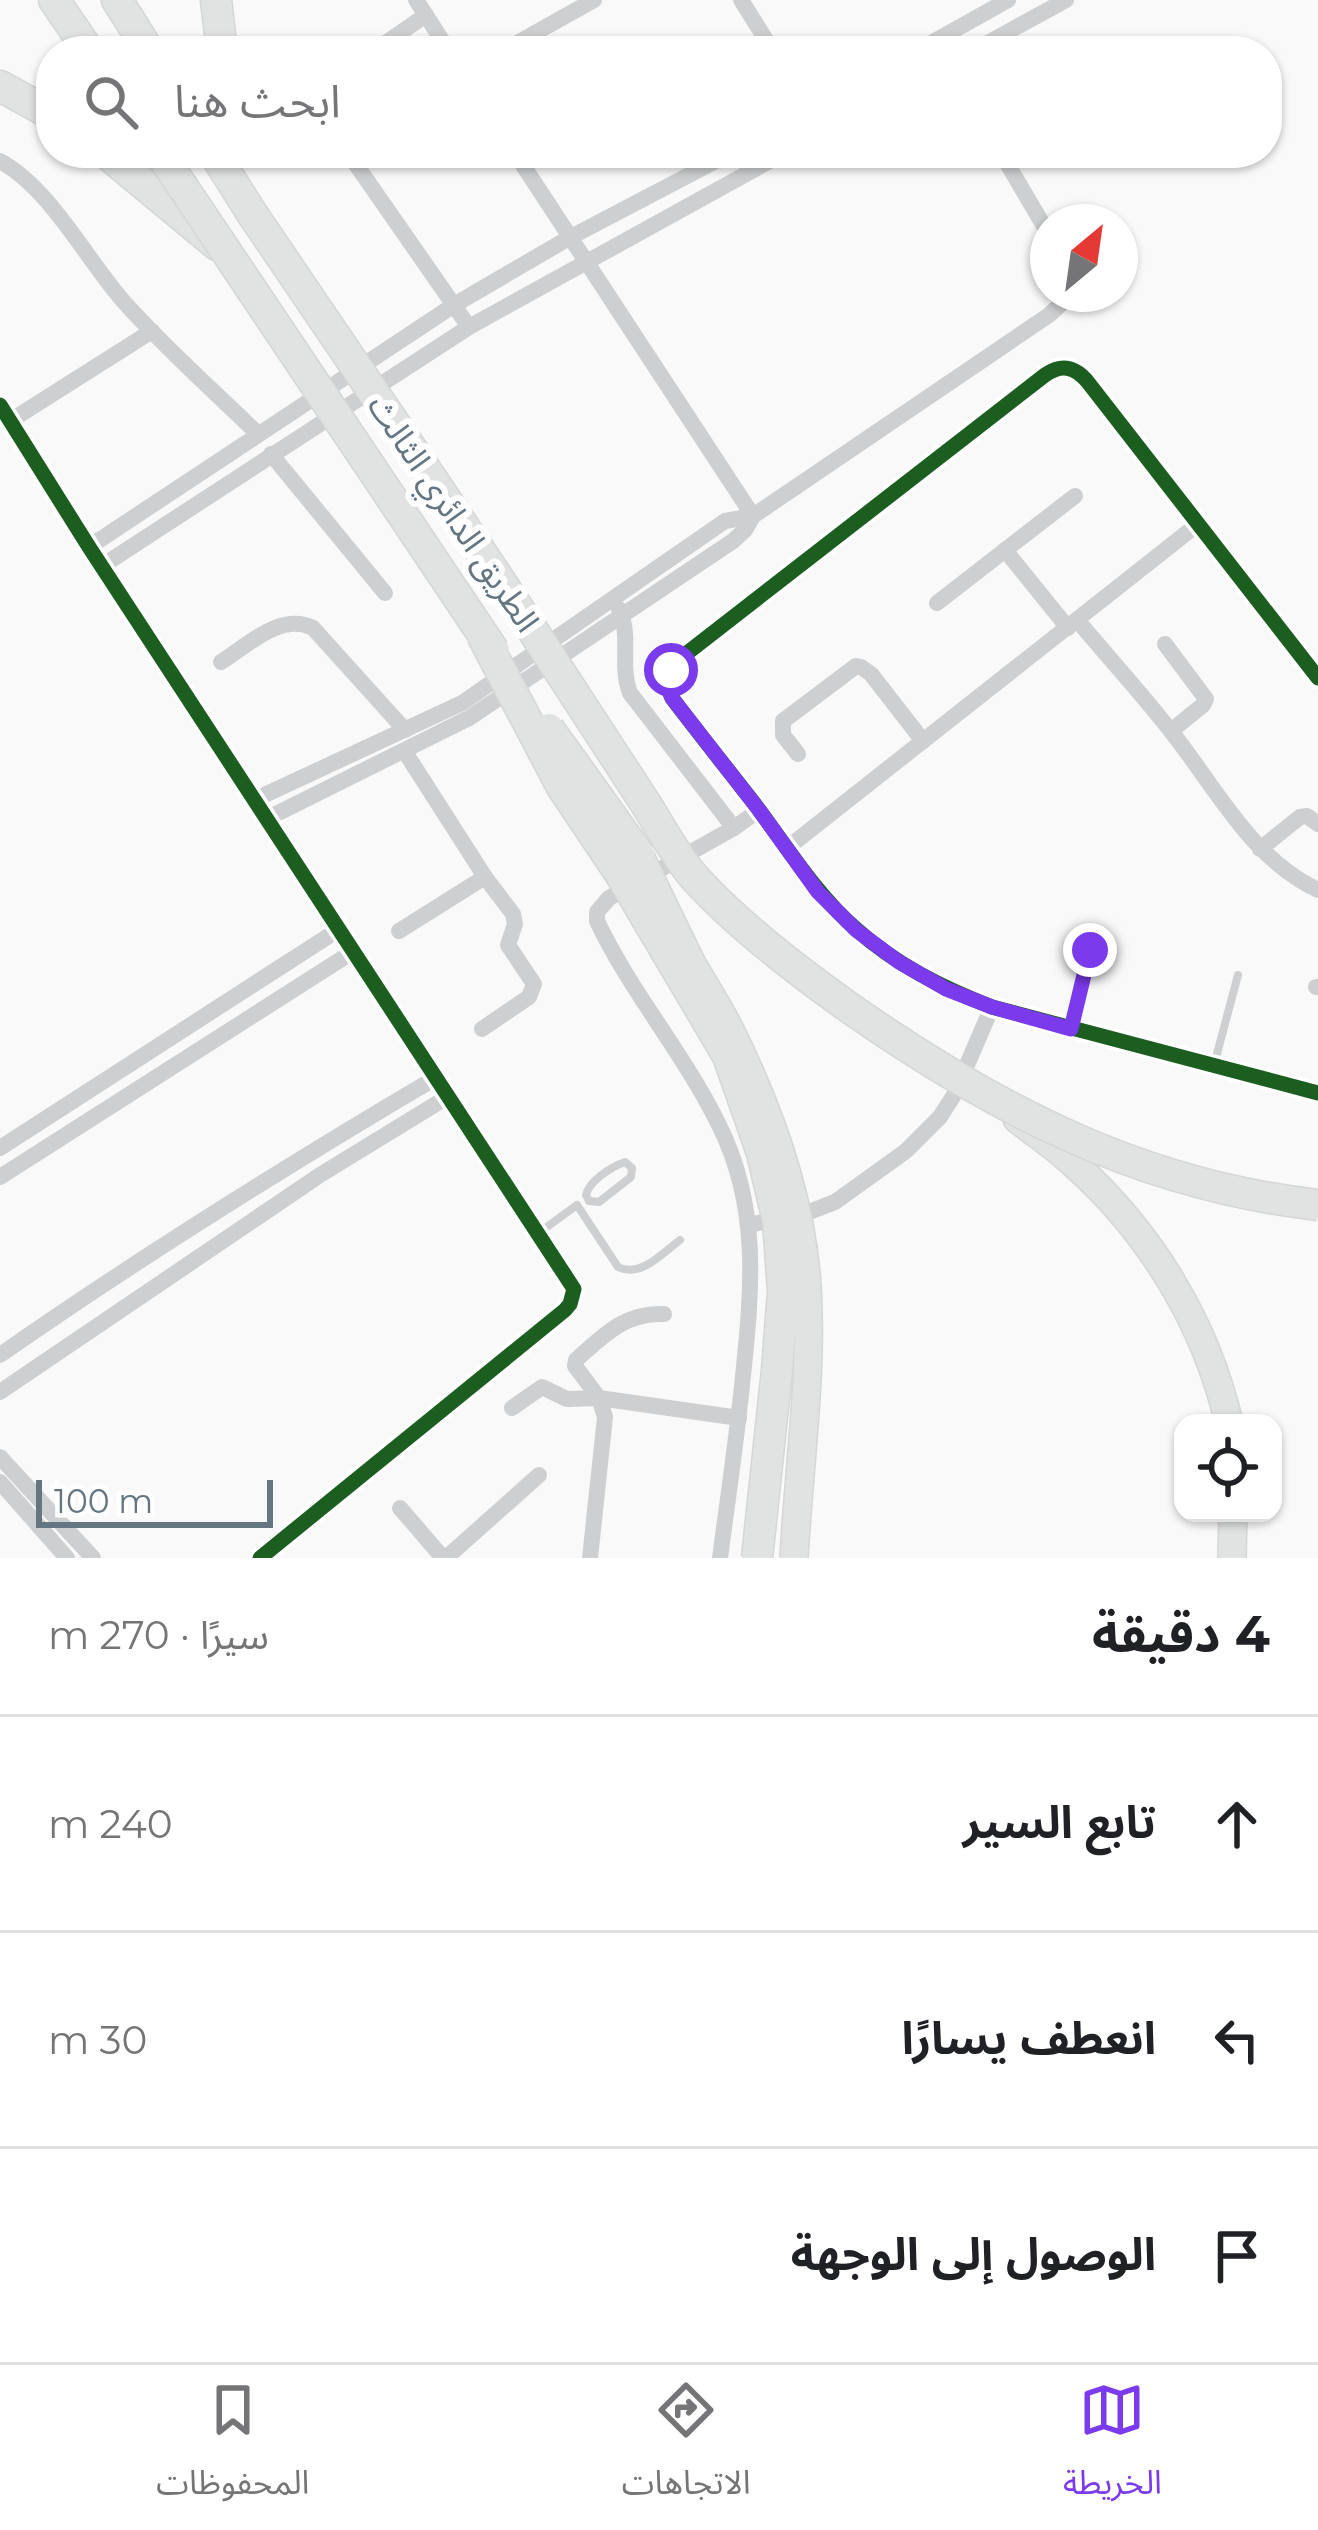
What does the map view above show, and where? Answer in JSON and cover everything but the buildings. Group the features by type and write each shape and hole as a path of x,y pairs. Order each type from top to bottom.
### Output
{"highway":[{"path":"54,0 79,36"},
{"path":"117,0 140,36"},
{"path":"216,0 220,36"},
{"path":"0,86 36,105"},
{"path":"124,168 230,256"},
{"name":"الطريق الدائري الثالث","path":"170,168 482,635 640,856"},
{"name":"الطريق الدائري الثالث","path":"223,168 693,875 756,935 894,1039 991,1098 1088,1145 1221,1190 1318,1204"},
{"path":"243,168 251,212"},
{"path":"482,635 562,787 621,875 728,1056 762,1153 778,1221 783,1291 757,1558"},
{"path":"640,856 692,964 727,1023 784,1159 806,1271 807,1303 807,1380 794,1558"},
{"path":"991,1098 1076,1166 1161,1263 1191,1316 1220,1384 1227,1414"},
{"path":"1232,1558 1233,1522"}],"street":[{"path":"530,36 595,0"},
{"path":"741,0 764,36"},
{"path":"944,36 1008,0"},
{"path":"1000,36 1066,0"},
{"path":"390,36 421,8 439,36"},
{"path":"0,161 38,191 100,274 258,434"},
{"path":"358,168 469,327"},
{"path":"525,168 753,516"},
{"path":"89,547 454,305 702,168"},
{"path":"101,566 469,327 756,168"},
{"path":"1010,168 1031,204"},
{"path":"268,818 469,718 740,536 753,516 1052,312"},
{"path":"152,331 5,413 572,1282 574,1297 566,1310 260,1558"},
{"path":"1318,678 1081,373 1062,367 1045,375 682,657 671,670 668,689 818,892 899,962 946,989 992,1007 1318,1093"},
{"path":"272,454 385,593"},
{"path":"937,603 1076,496"},
{"path":"256,799 462,703 725,521 753,516"},
{"path":"786,849 1198,524"},
{"path":"1005,550 1171,731 1260,848 1288,874 1318,890"},
{"path":"613,599 623,615 623,667 630,693 734,828"},
{"path":"221,662 278,626 302,622 314,628 405,730"},
{"path":"1165,644 1206,699 1171,731"},
{"path":"798,754 783,735 783,722 856,666 871,674 923,741"},
{"path":"405,752 513,914 508,946 532,980 529,997 482,1029"},
{"path":"720,1558 751,1303 749,1225 737,1170 721,1129 597,921 597,912 609,898 759,810"},
{"path":"1260,848 1300,817 1318,824"},
{"path":"399,931 485,878"},
{"path":"341,928 0,1149 7,1173 354,951"},
{"path":"749,1225 835,1202 906,1151 940,1117 954,1095 992,1007"},
{"path":"0,1355 186,1231 437,1077"},
{"path":"0,1391 320,1175 449,1096"},
{"path":"590,1558 605,1424 599,1398 575,1366 576,1360 623,1321 664,1314"},
{"path":"512,1408 542,1387 567,1399 599,1398 739,1418"},
{"path":"0,1457 93,1558"},
{"path":"400,1508 444,1558 538,1475"},
{"path":"0,1482 68,1558"}],"lane":[{"path":"1071,1029 1090,950"},
{"path":"1213,1066 1238,975"},
{"path":"625,1162 632,1168 632,1177 599,1202 587,1198 590,1186 616,1166 625,1162"},
{"path":"539,1233 587,1198"},
{"path":"577,1205 624,1270 637,1270 680,1240"}],"cycle path":[{"path":"1318,678 1087,381 1062,368 1045,375 682,657 669,681 672,698 816,886 856,929 904,964 992,1007 1318,1093"},
{"path":"0,405 574,1289 565,1310 260,1558"}],"route":[{"path":"671,670 668,689 672,698 818,892 856,930 899,962 946,989 992,1007 1071,1029 1090,950"}]}
